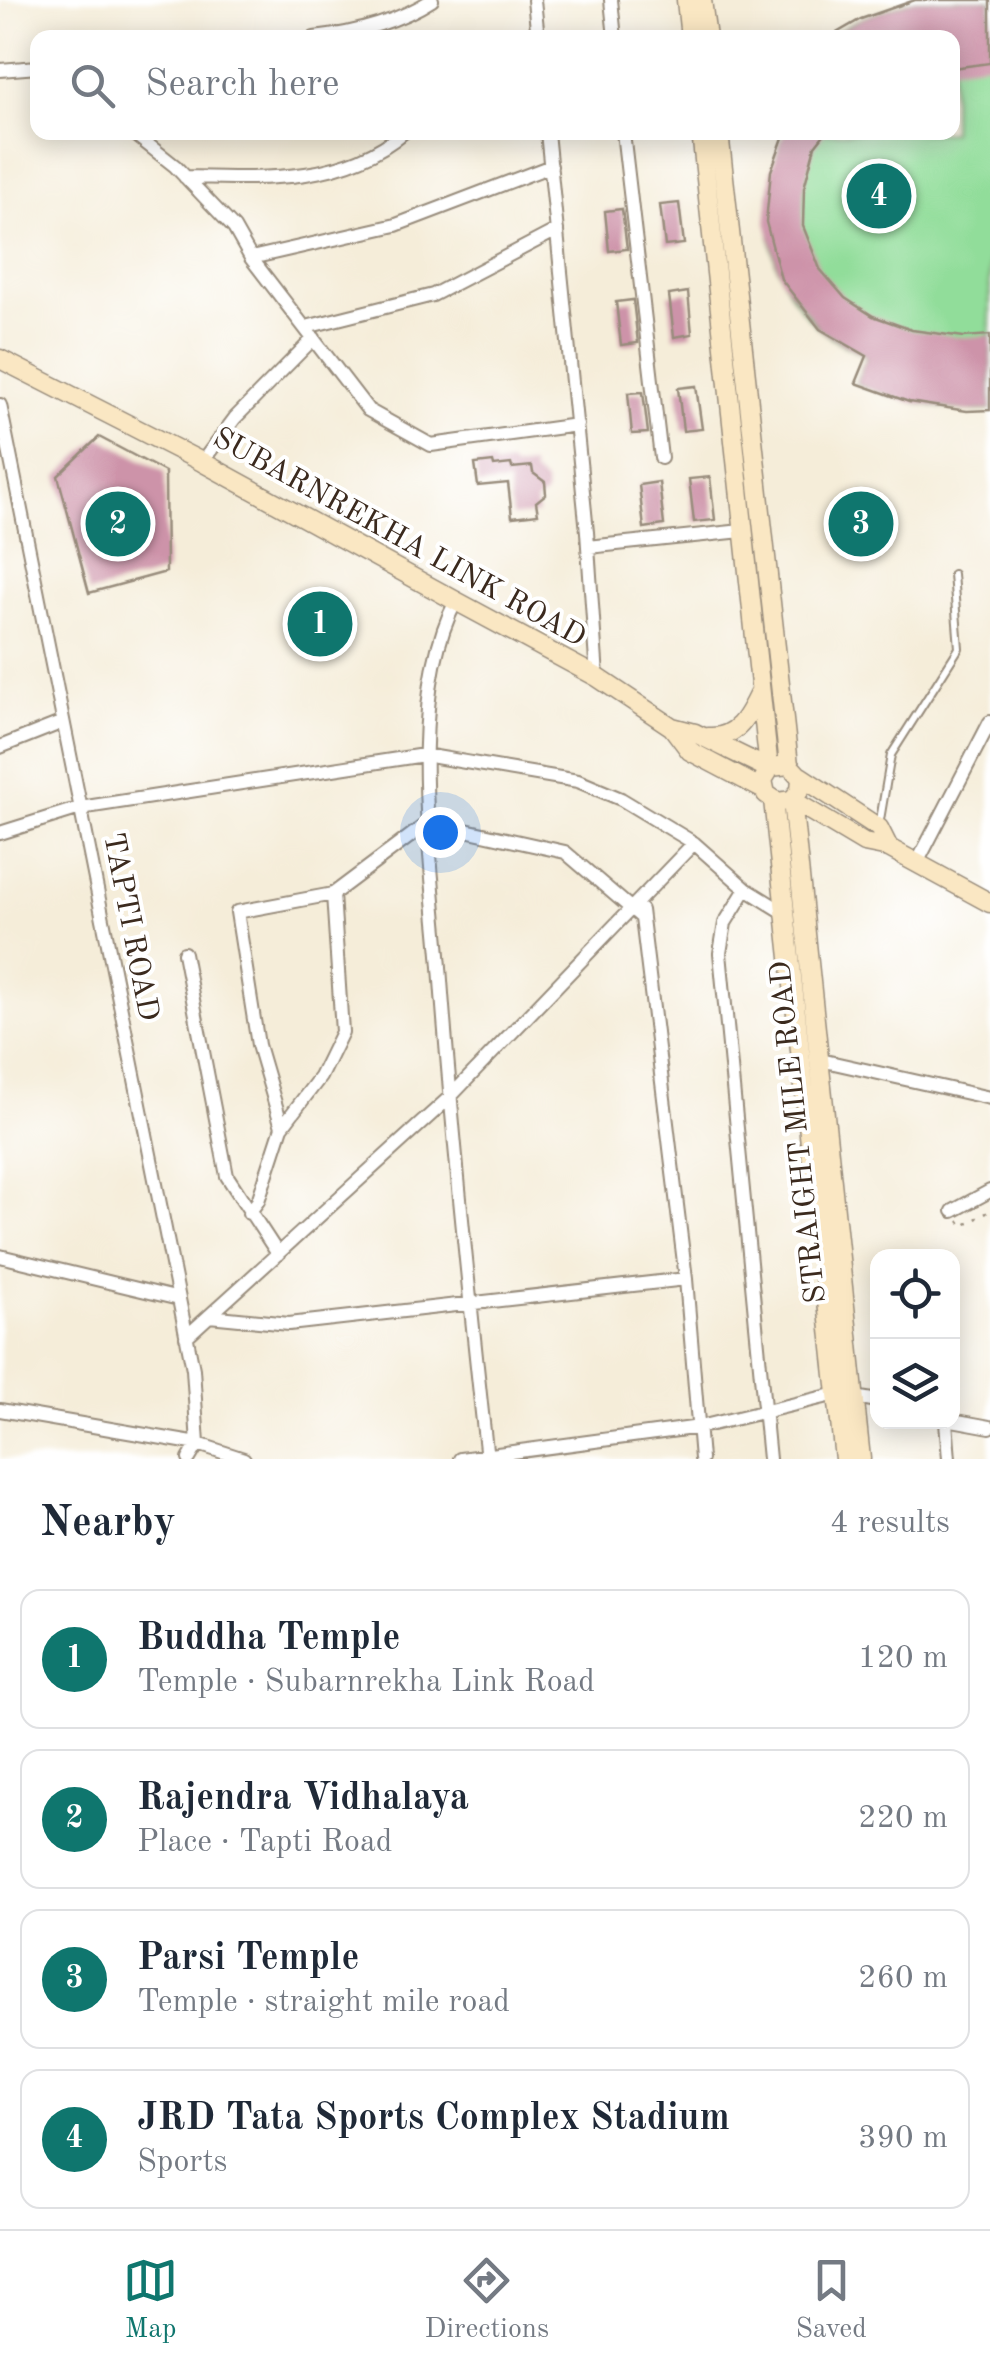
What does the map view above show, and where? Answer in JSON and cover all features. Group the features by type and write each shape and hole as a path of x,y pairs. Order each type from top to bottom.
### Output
{"street":[{"path":"363,30 409,14 432,0"},
{"path":"534,0 537,30"},
{"path":"611,0 613,30"},
{"path":"686,0 689,30"},
{"path":"702,0 706,30"},
{"path":"0,70 30,68"},
{"path":"141,140 186,178 234,228 251,258 368,410 430,445 577,425"},
{"path":"186,178 309,175 383,150 395,140"},
{"path":"549,140 588,547 596,678"},
{"path":"625,140 661,458"},
{"name":"STRAIGHT MILE ROAD","path":"702,140 769,769 816,1059 846,1394 844,1459"},
{"name":"STRAIGHT MILE ROAD","path":"720,140 794,770 800,790 776,797"},
{"path":"251,258 396,225 551,166"},
{"path":"202,462 310,332 433,295 557,230"},
{"name":"SUBARNREKHA LINK ROAD","path":"0,359 202,462 456,600 596,678 672,727 703,737 769,769"},
{"name":"TAPTI ROAD","path":"0,405 179,1299 198,1444"},
{"path":"588,547 742,531"},
{"path":"456,600 440,630 424,755 449,1098 487,1457"},
{"path":"703,737 728,735 738,728 760,691"},
{"path":"0,746 63,722"},
{"path":"916,865 990,722"},
{"path":"672,727 690,751 864,843 889,848 990,903"},
{"path":"0,833 80,808 424,755 578,781 621,799 694,843 746,889 785,913"},
{"path":"769,769 794,770 878,828 889,848"},
{"name":"STRAIGHT MILE ROAD","path":"776,797 785,913 846,1394 861,1459"},
{"path":"282,1127 258,1045 237,912 333,894 429,822 565,852 638,910 686,1278 701,1459"},
{"path":"186,1337 449,1098 638,910 694,843"},
{"path":"746,889 725,924 720,953 769,1459"},
{"path":"249,1214 258,1202 282,1127 320,1077 342,1032 333,894"},
{"path":"184,953 227,1176 278,1254"},
{"path":"816,1059 990,1098"},
{"path":"952,1212 990,1190"},
{"path":"0,1256 179,1299"},
{"path":"209,1316 289,1324 471,1306 686,1278"},
{"path":"460,1459 700,1427 764,1409 846,1394 870,1398"},
{"path":"0,1410 198,1444 244,1459"},
{"path":"960,1423 990,1427"},
{"path":"949,1429 950,1459"},
{"path":"189,1459 198,1444"}],"lane":[{"path":"878,828 891,755 959,648 953,574"}],"path":[{"path":"952,1212 963,1226 990,1211"}],"green space":[{"path":"915,0 990,0 990,410 939,407 856,383 867,356 824,332 800,307 776,261 769,211 771,185 783,140 960,140 960,30 841,30"}],"building":[{"path":"915,0 990,0 990,63 960,67 960,30 842,30"},
{"path":"782,140 820,140 804,188 803,226 820,269 845,298 873,316 912,330 964,337 990,335 990,410 967,411 909,402 856,383 867,356 820,329 781,279 766,222 771,171"},
{"path":"679,203 684,244 665,246 660,205"},
{"path":"622,209 627,249 609,251 605,211"},
{"path":"688,292 692,334 674,337 669,295"},
{"path":"633,300 638,343 621,345 616,302"},
{"path":"696,386 702,429 683,431 678,388"},
{"path":"643,392 648,433 632,434 628,393"},
{"path":"99,437 165,472 166,572 89,593 58,476"},
{"path":"493,462 494,466 511,464 512,468 532,466 533,473 545,482 546,494 536,502 538,514 512,517 508,483 478,486 475,464"},
{"path":"710,477 715,520 694,522 689,479"},
{"path":"659,482 664,525 644,528 639,485"}],"place":[{"name":"JRD Tata Sports Complex Stadium","path":"879,196"},
{"name":"Rajendra Vidhalaya","path":"118,524"},
{"name":"Parsi Temple","path":"861,524"},
{"name":"Buddha Temple","path":"320,624"}]}
